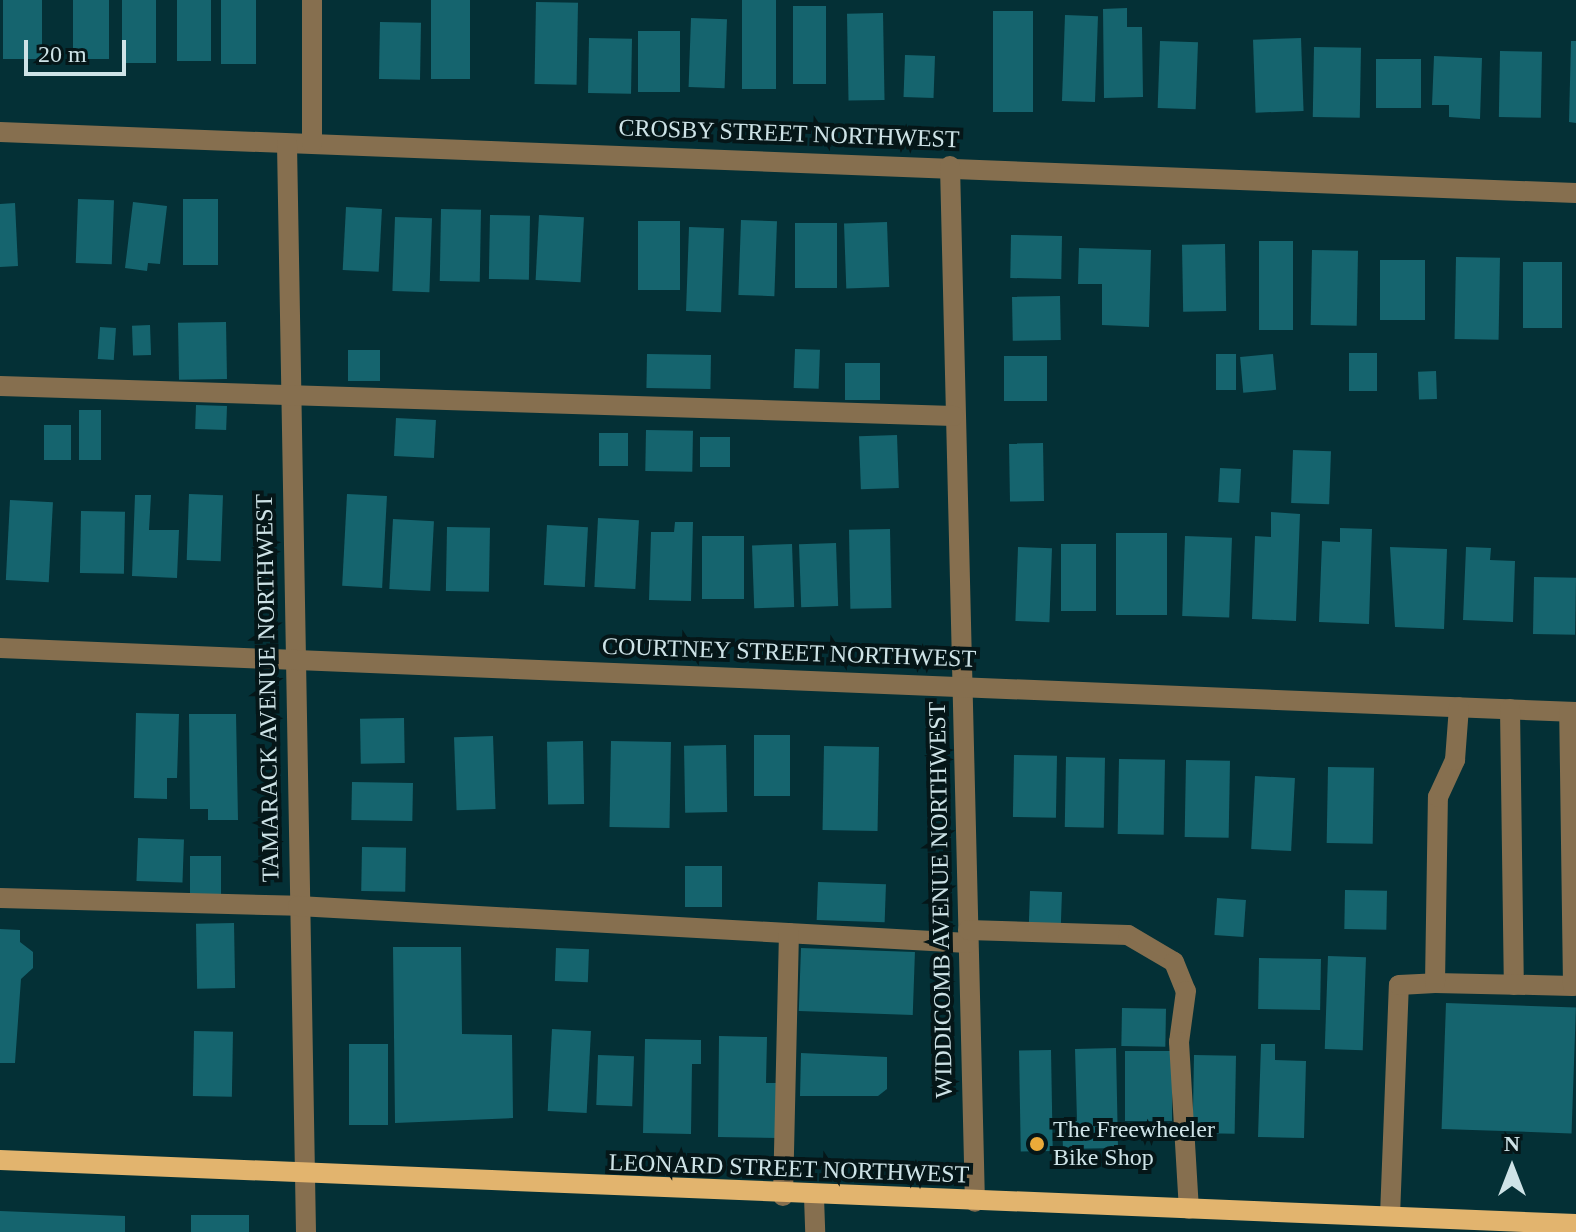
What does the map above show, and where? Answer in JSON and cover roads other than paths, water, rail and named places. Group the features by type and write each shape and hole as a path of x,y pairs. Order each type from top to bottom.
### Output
{"main road":[{"name":"LEONARD STREET NORTHWEST","path":"0,1160 783,1196 1189,1209 1333,1223 1390,1216 1576,1224"}],"street":[{"path":"312,0 312,143"},
{"name":"CROSBY STREET NORTHWEST","path":"0,132 950,166 1576,193"},
{"name":"TAMARACK AVENUE NORTHWEST","path":"287,144 292,660 306,1232"},
{"name":"WIDDICOMB AVENUE NORTHWEST","path":"950,166 975,1202"},
{"path":"0,386 954,416"},
{"name":"COURTNEY STREET NORTHWEST","path":"0,648 1572,712"},
{"path":"1435,983 1438,797 1455,760 1459,707"},
{"path":"1510,709 1514,985"},
{"path":"1390,1216 1399,985 1573,986 1572,712"},
{"path":"0,898 298,906 789,933 968,937 1128,935 1174,962 1186,991 1179,1042 1189,1209"},
{"path":"783,1196 789,933"},
{"path":"814,1197 815,1232"}],"place":[{"name":"The Freewheeler Bike Shop","path":"1037,1144"}]}
